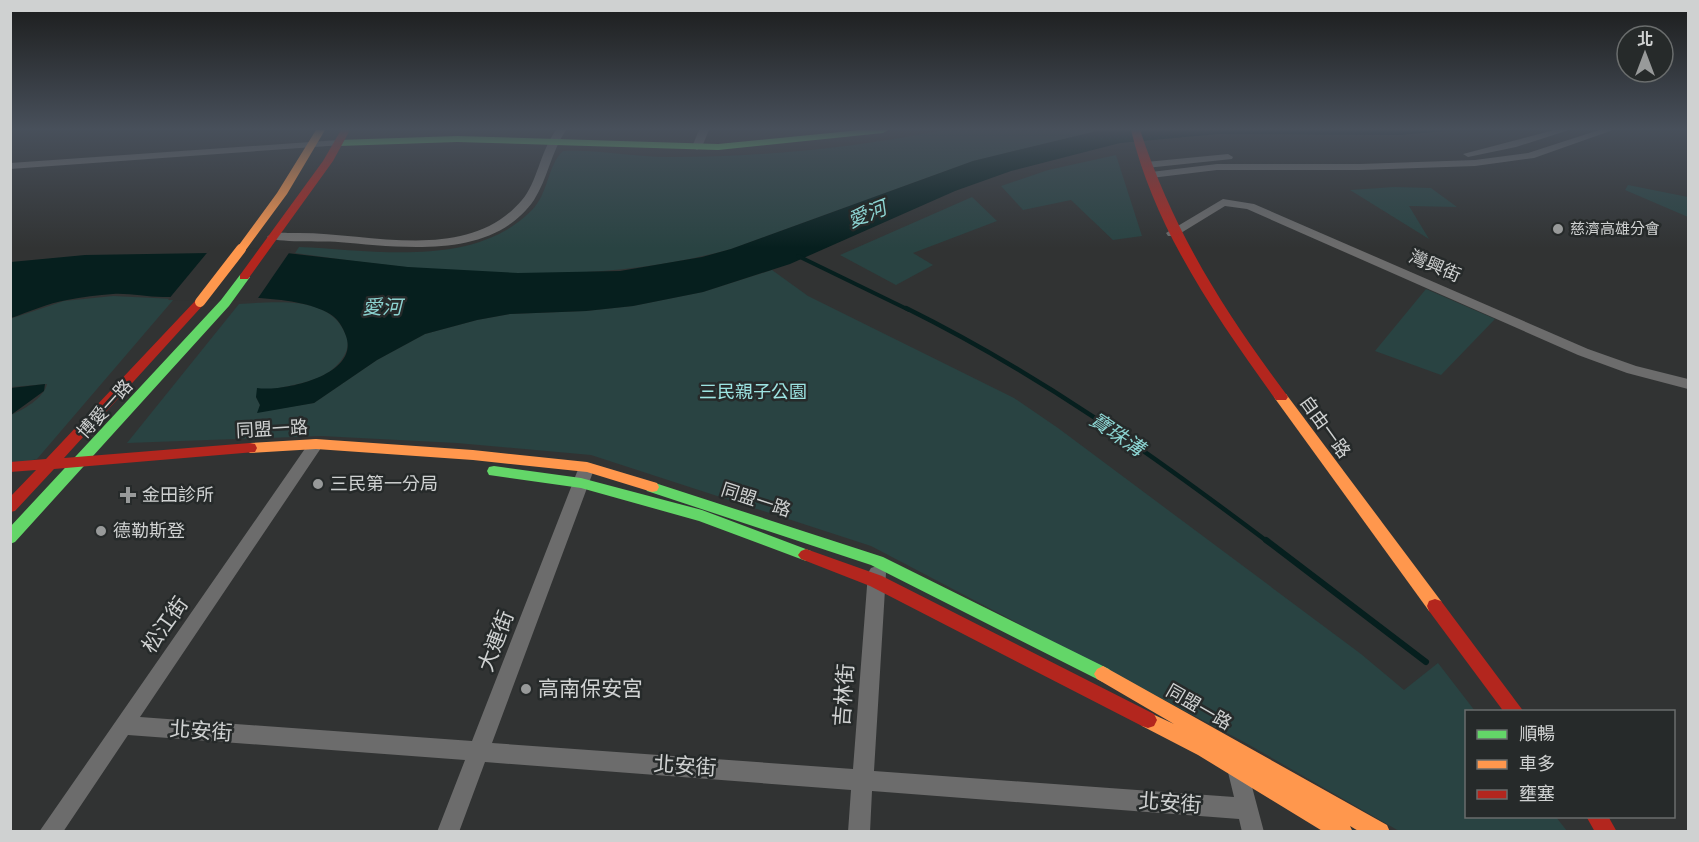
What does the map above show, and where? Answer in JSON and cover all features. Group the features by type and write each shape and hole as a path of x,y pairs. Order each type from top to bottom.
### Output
{"street":[{"name":"博愛一路","path":"10,507 200,302 282,194 297,169"},
{"path":"273,237 320,169"},
{"path":"273,237 302,235 421,244 473,236 508,220 527,202 541,169"},
{"path":"1149,170 1161,169"},
{"name":"自由一路","path":"1149,170 1172,232 1275,389 1514,710"},
{"name":"灣興街","path":"1172,232 1223,202 1250,206 1583,352 1632,370 1689,384"},
{"name":"博愛一路","path":"10,538 225,303 273,237"},
{"name":"同盟一路","path":"10,467 83,459 312,450 473,455 584,475 737,513 878,561 1133,689 1343,831"},
{"name":"同盟一路","path":"10,479 73,471 312,450"},
{"name":"松江街","path":"50,831 312,450"},
{"name":"同盟一路","path":"584,475 876,581 1235,757 1380,831"},
{"name":"大連街","path":"448,831 584,475"},
{"name":"吉林街","path":"859,831 878,561"},
{"name":"北安街","path":"123,725 1247,809"},
{"path":"1235,757 1253,831"},
{"path":"1597,818 1607,831"}],"green space":[{"path":"552,169 950,169 731,249 678,261 624,269 514,274 404,267 295,253 299,247 390,252 452,249 481,242 507,229 531,211 541,196"},
{"path":"1121,169 1142,236 1113,240 1071,200 1023,210 1001,186 1048,170"},
{"path":"1628,185 1688,197 1688,217 1625,190"},
{"path":"1394,187 1431,188 1457,207 1409,206 1429,239 1350,190"},
{"path":"972,197 997,221 913,253 933,265 896,285 840,255"},
{"name":"三民親子公園","path":"772,270 808,296 1014,398 1058,428 1361,654 1404,690 1438,663 1474,710 1465,710 1465,818 1557,818 1567,831 1399,831 1244,742 871,546 591,455 457,443 321,436 127,443 239,304 286,302 316,307 329,314 340,324 348,343 346,353 329,372 310,381 273,390 256,397 260,405 258,412 314,403 377,360 425,334 510,314 586,311 633,306 703,292"},
{"path":"1426,289 1495,319 1441,375 1375,351"},
{"path":"113,296 174,299 37,459 11,465 11,415 37,399 47,384 11,387 10,319 64,301"}],"water":[{"name":"愛河","path":"950,169 1018,169 955,191 790,264 703,292 633,306 586,311 510,314 425,334 377,360 314,403 257,413 260,405 256,397 257,388 269,389 301,384 331,371 342,361 347,350 346,336 333,316 314,307 273,299 119,294 60,301 11,318 11,262 85,255 278,252 408,267 518,273 620,271 702,257 731,249"},
{"path":"45,384 44,391 11,415 11,388"}],"pier":[{"path":"211,248 291,250 256,301 168,300"}],"waterway":[{"name":"寶珠溝","path":"798,256 909,310"},
{"name":"寶珠溝","path":"906,308 1002,360 1093,416 1268,542"},
{"name":"寶珠溝","path":"1266,540 1426,662"}],"traffic: fast":[{"path":"10,538 225,303 244,277"},
{"path":"494,471 581,483 702,516 806,555"},
{"path":"652,487 877,561 1103,674"}],"traffic: slow":[{"path":"241,249 282,194 297,169"},
{"path":"200,302 241,249"},
{"path":"1281,397 1435,606"},
{"path":"250,448 316,444 473,455 587,467 652,487"},
{"path":"1103,674 1380,832"},
{"path":"1148,720 1205,749 1343,832"}],"traffic: jam":[{"path":"244,277 322,169"},
{"path":"1148,169 1178,237 1196,270 1236,334 1281,397"},
{"path":"10,507 200,302"},
{"path":"10,467 250,448"},
{"path":"806,555 876,581 1148,720"},
{"path":"1435,606 1513,710"},
{"path":"1597,818 1607,832"}],"place":[{"name":"慈濟高雄分會","path":"1558,229"},
{"name":"三民第一分局","path":"318,484"},
{"name":"金田診所","path":"128,495"},
{"name":"德勒斯登","path":"101,531"},
{"name":"高南保安宮","path":"526,689"}]}
